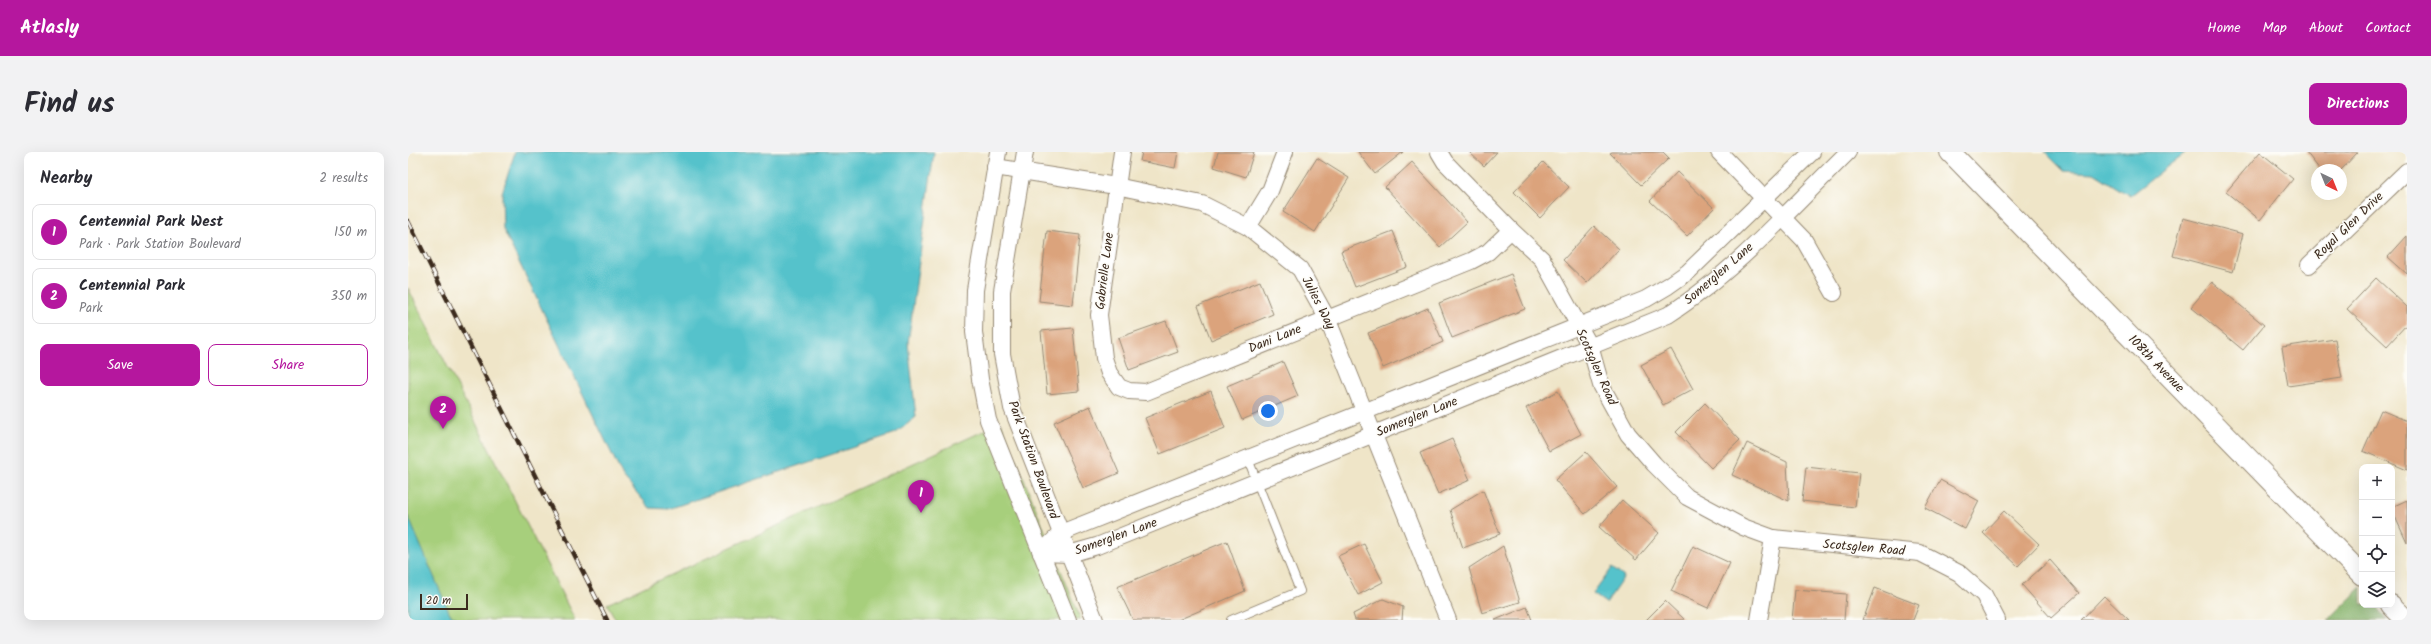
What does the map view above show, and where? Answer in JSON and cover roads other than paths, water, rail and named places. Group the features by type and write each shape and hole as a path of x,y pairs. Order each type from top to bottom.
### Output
{"street":[{"name":"Park Station Boulevard","path":"1024,152 1002,291 1002,354 1012,408 1095,620"},
{"name":"Gabrielle Lane","path":"1119,387 1109,374 1104,358 1099,315 1122,152"},
{"path":"1248,227 1270,191 1284,152"},
{"name":"Scotsglen Road","path":"1439,152 1446,162 1511,230 1542,259 1590,346 1602,385 1628,434 1654,464 1687,497 1743,528 1773,538 1920,553 1959,573 1984,595 1997,620"},
{"path":"1719,152 1783,216 1804,240 1834,293"},
{"name":"Somerglen Lane","path":"1041,553 1061,533 1646,299 1688,272 1812,152"},
{"name":"Somerglen Lane","path":"1041,553 1069,554 1097,546 1668,315 1692,300 1783,216 1848,152"},
{"name":"108th Avenue","path":"1950,152 2359,572"},
{"name":"Park Station Boulevard","path":"996,160 975,290 975,338 988,420 1068,620"},
{"name":"Julies Way","path":"996,160 1022,171 1116,186 1202,204 1248,227 1300,269 1327,318 1448,620"},
{"name":"Royal Glen Drive","path":"2309,265 2407,171"},
{"name":"Dani Lane","path":"1119,387 1129,391 1146,392 1471,261 1488,252 1511,230"},
{"path":"1759,620 1773,538"},
{"path":"2394,608 2406,620"}],"lane":[{"path":"1231,620 1300,591 1248,459"}],"water":[{"path":"515,152 934,152 908,343 916,417 896,433 668,509 650,508 623,477 503,229 502,193"},
{"path":"2045,152 2186,152 2130,196 2094,173 2064,171"},
{"path":"408,516 450,614 460,620 408,620"},
{"path":"1612,568 1624,577 1606,603 1593,594"}],"railway":[{"path":"408,221 607,620"}],"place":[{"name":"Centennial Park","path":"443,429"},
{"name":"Centennial Park West","path":"921,513"}]}
